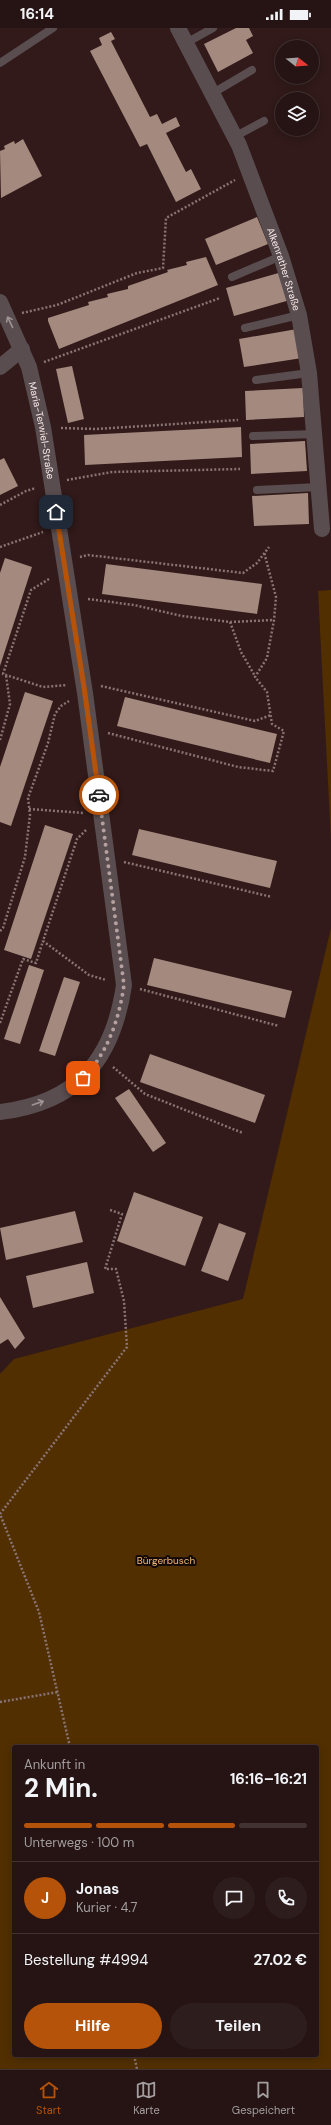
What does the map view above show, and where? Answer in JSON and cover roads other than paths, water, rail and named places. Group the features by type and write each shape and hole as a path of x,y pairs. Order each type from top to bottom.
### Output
{"street":[{"name":"Alkenrather Straße","path":"178,28 213,93 249,172 281,256 299,315 309,373 322,529"},
{"name":"Maria-Terwiel-Straße","path":"0,302 29,367 43,427 84,687 124,985 121,1006 114,1026 100,1057 91,1070 75,1086 58,1096 37,1104 0,1112"},
{"path":"0,367 22,349"}],"lane":[{"path":"0,63 54,28"},
{"path":"186,43 213,28"},
{"path":"213,93 252,70"},
{"path":"234,137 264,120"},
{"path":"232,277 281,256"},
{"path":"245,328 299,315"},
{"path":"256,380 309,373"},
{"path":"253,436 315,434"},
{"path":"257,490 319,487"}],"park label":[{"name":"Bürgerbusch","path":"166,1560"}]}
